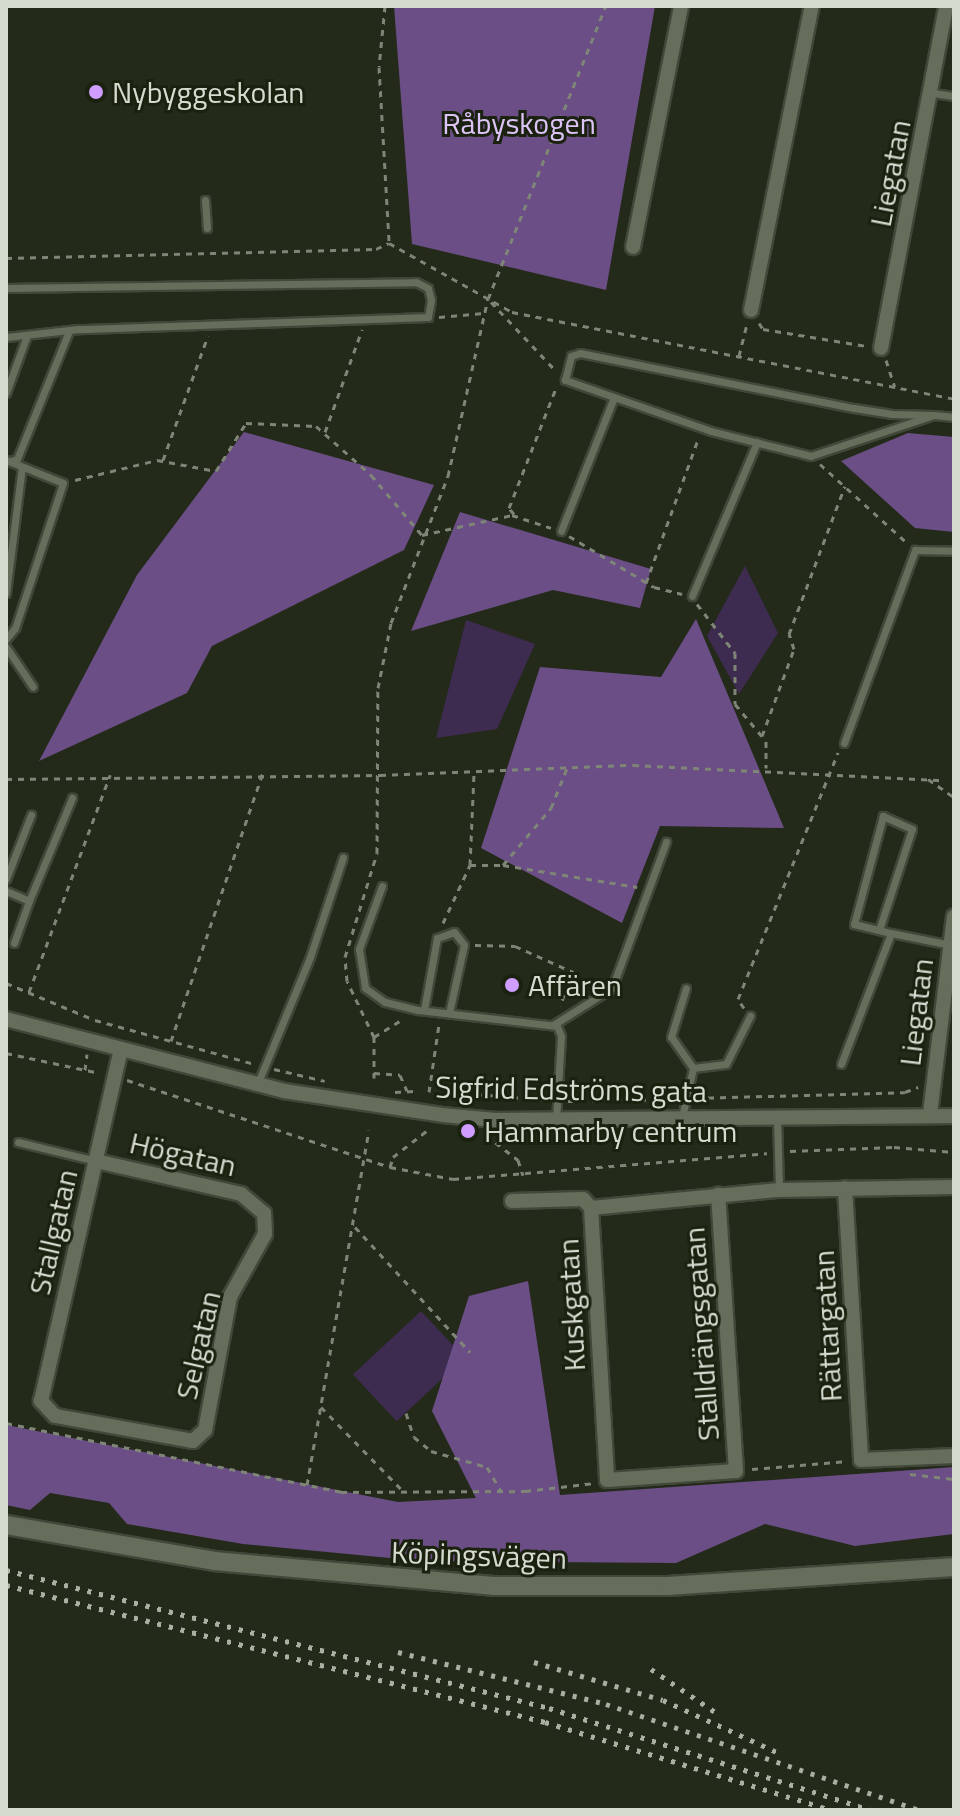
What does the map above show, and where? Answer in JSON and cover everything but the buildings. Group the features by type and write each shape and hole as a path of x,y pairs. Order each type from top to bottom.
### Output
{"main road":[{"name":"Köpingsvägen","path":"6,1525 241,1565 493,1586 668,1586 954,1567"}],"street":[{"path":"633,247 681,6"},
{"path":"751,310 812,6"},
{"name":"Liegatan","path":"881,348 933,93 947,8"},
{"name":"Liegatan","path":"930,1114 949,998 954,916"},
{"name":"Sigfrid Edströms gata","path":"6,1019 120,1052 257,1085 442,1115 556,1120 954,1116"},
{"name":"Stallgatan","path":"120,1052 41,1401 55,1416 179,1441"},
{"name":"Högatan","path":"96,1161 241,1194 256,1204"},
{"name":"Kuskgatan","path":"607,1480 591,1208 779,1190 954,1187"},
{"name":"Rättargatan","path":"845,1188 861,1460"},
{"name":"Stalldrängsgatan","path":"718,1195 736,1471"},
{"path":"512,1201 583,1199 591,1208"},
{"name":"Selgatan","path":"179,1441 193,1441 205,1430 230,1297 267,1225 256,1204"},
{"path":"861,1460 954,1456"},
{"path":"607,1480 736,1471"}],"lane":[{"path":"933,93 954,96"},
{"path":"205,200 207,228"},
{"path":"6,288 416,282 428,288 428,317 212,324 6,337"},
{"path":"8,461 17,459 69,331"},
{"path":"6,393 26,338"},
{"path":"934,415 811,456 702,428 565,380 571,356 580,353 854,408 934,415 954,417"},
{"path":"561,531 614,397"},
{"path":"692,596 757,442"},
{"path":"6,639 15,628 63,483 8,461"},
{"path":"6,593 22,467"},
{"path":"844,743 915,550 954,551"},
{"path":"6,647 33,687"},
{"path":"14,943 72,798"},
{"path":"6,879 31,815"},
{"path":"879,930 912,829 883,816 854,924 891,933 951,945"},
{"path":"382,886 359,949 361,977 373,995 421,1010 553,1025 612,988 666,842"},
{"path":"257,1085 310,957 343,857"},
{"path":"6,891 29,901"},
{"path":"421,1010 437,938 454,932 464,945 445,1013"},
{"path":"841,1064 891,933"},
{"path":"682,1117 693,1068 671,1037 686,988"},
{"path":"693,1068 726,1064 750,1016"},
{"path":"553,1025 561,1036 556,1120"},
{"path":"777,1116 779,1190"},
{"path":"18,1142 96,1161"}],"path":[{"path":"385,6 379,67 389,243"},
{"path":"380,775 378,688 391,623 422,535 448,476 488,299 606,6"},
{"path":"6,258 376,249 389,243"},
{"path":"389,243 512,312 954,399"},
{"path":"488,299 565,380 554,390 509,508 515,516"},
{"path":"739,356 751,310"},
{"path":"751,310 763,329 881,348 895,387"},
{"path":"428,317 485,313"},
{"path":"325,434 366,319"},
{"path":"163,461 212,324"},
{"path":"63,483 163,461 216,471 246,423 316,426 371,475 422,535"},
{"path":"646,583 702,428"},
{"path":"811,456 915,550"},
{"path":"766,768 762,736 794,649 789,634 844,487"},
{"path":"422,535 515,516 561,531 646,583 692,596 735,653 735,704 762,736"},
{"path":"742,1031 744,1006 738,999 828,773 844,743"},
{"path":"503,865 551,808 567,768"},
{"path":"6,787 9,779 111,775 380,775 567,768 766,768 943,780"},
{"path":"437,938 470,865 474,772"},
{"path":"171,1041 263,773"},
{"path":"29,992 111,775"},
{"path":"928,779 954,797"},
{"path":"470,865 503,865 649,888"},
{"path":"464,945 515,946 573,972 553,1025"},
{"path":"6,983 95,1020 327,1081"},
{"path":"374,1037 421,1010"},
{"path":"429,1092 445,1013"},
{"path":"6,1053 180,1093 390,1167 453,1179 523,1176 778,1152 894,1147 954,1152"},
{"path":"374,1073 400,1075 407,1091"},
{"path":"464,1093 557,1101 687,1099 933,1088"},
{"path":"385,1093 415,1091"},
{"path":"390,1167 400,1149 431,1127"},
{"path":"307,1485 355,1227 369,1130"},
{"path":"483,1132 518,1160 523,1176"},
{"path":"355,1227 470,1352"},
{"path":"321,1407 404,1492"},
{"path":"406,1413 414,1437 431,1451 487,1467 501,1491"},
{"path":"6,1423 341,1492 572,1488 607,1480"},
{"path":"736,1471 861,1460"}],"shaded area":[{"path":"745,566 778,633 739,694 707,636"},
{"path":"466,620 535,644 497,729 436,738"},
{"path":"421,1311 465,1358 397,1421 353,1374"}],"green space":[{"name":"Råbyskogen","path":"394,6 655,6 606,290 412,244"},
{"path":"244,432 434,485 404,550 212,646 187,693 39,761 137,575"},
{"path":"908,433 954,437 954,532 915,528 841,461"},
{"path":"460,512 651,569 640,608 553,590 411,631"},
{"path":"696,619 784,828 660,826 622,923 481,848 540,667 661,677"},
{"path":"528,1281 560,1495 954,1467 954,1534 855,1546 765,1524 676,1563 421,1561 243,1544 127,1524 109,1503 50,1493 30,1510 6,1505 6,1425 398,1502 476,1498 432,1411 469,1296"}],"railway":[{"path":"6,1570 549,1708 870,1810"},
{"path":"6,1585 545,1722 831,1810"},
{"path":"398,1652 606,1704 920,1810"},
{"path":"534,1662 663,1700 779,1753"},
{"path":"651,1669 718,1714"}],"place":[{"name":"Nybyggeskolan","path":"96,92"},
{"name":"Affären","path":"512,985"},
{"name":"Hammarby centrum","path":"468,1131"}]}
